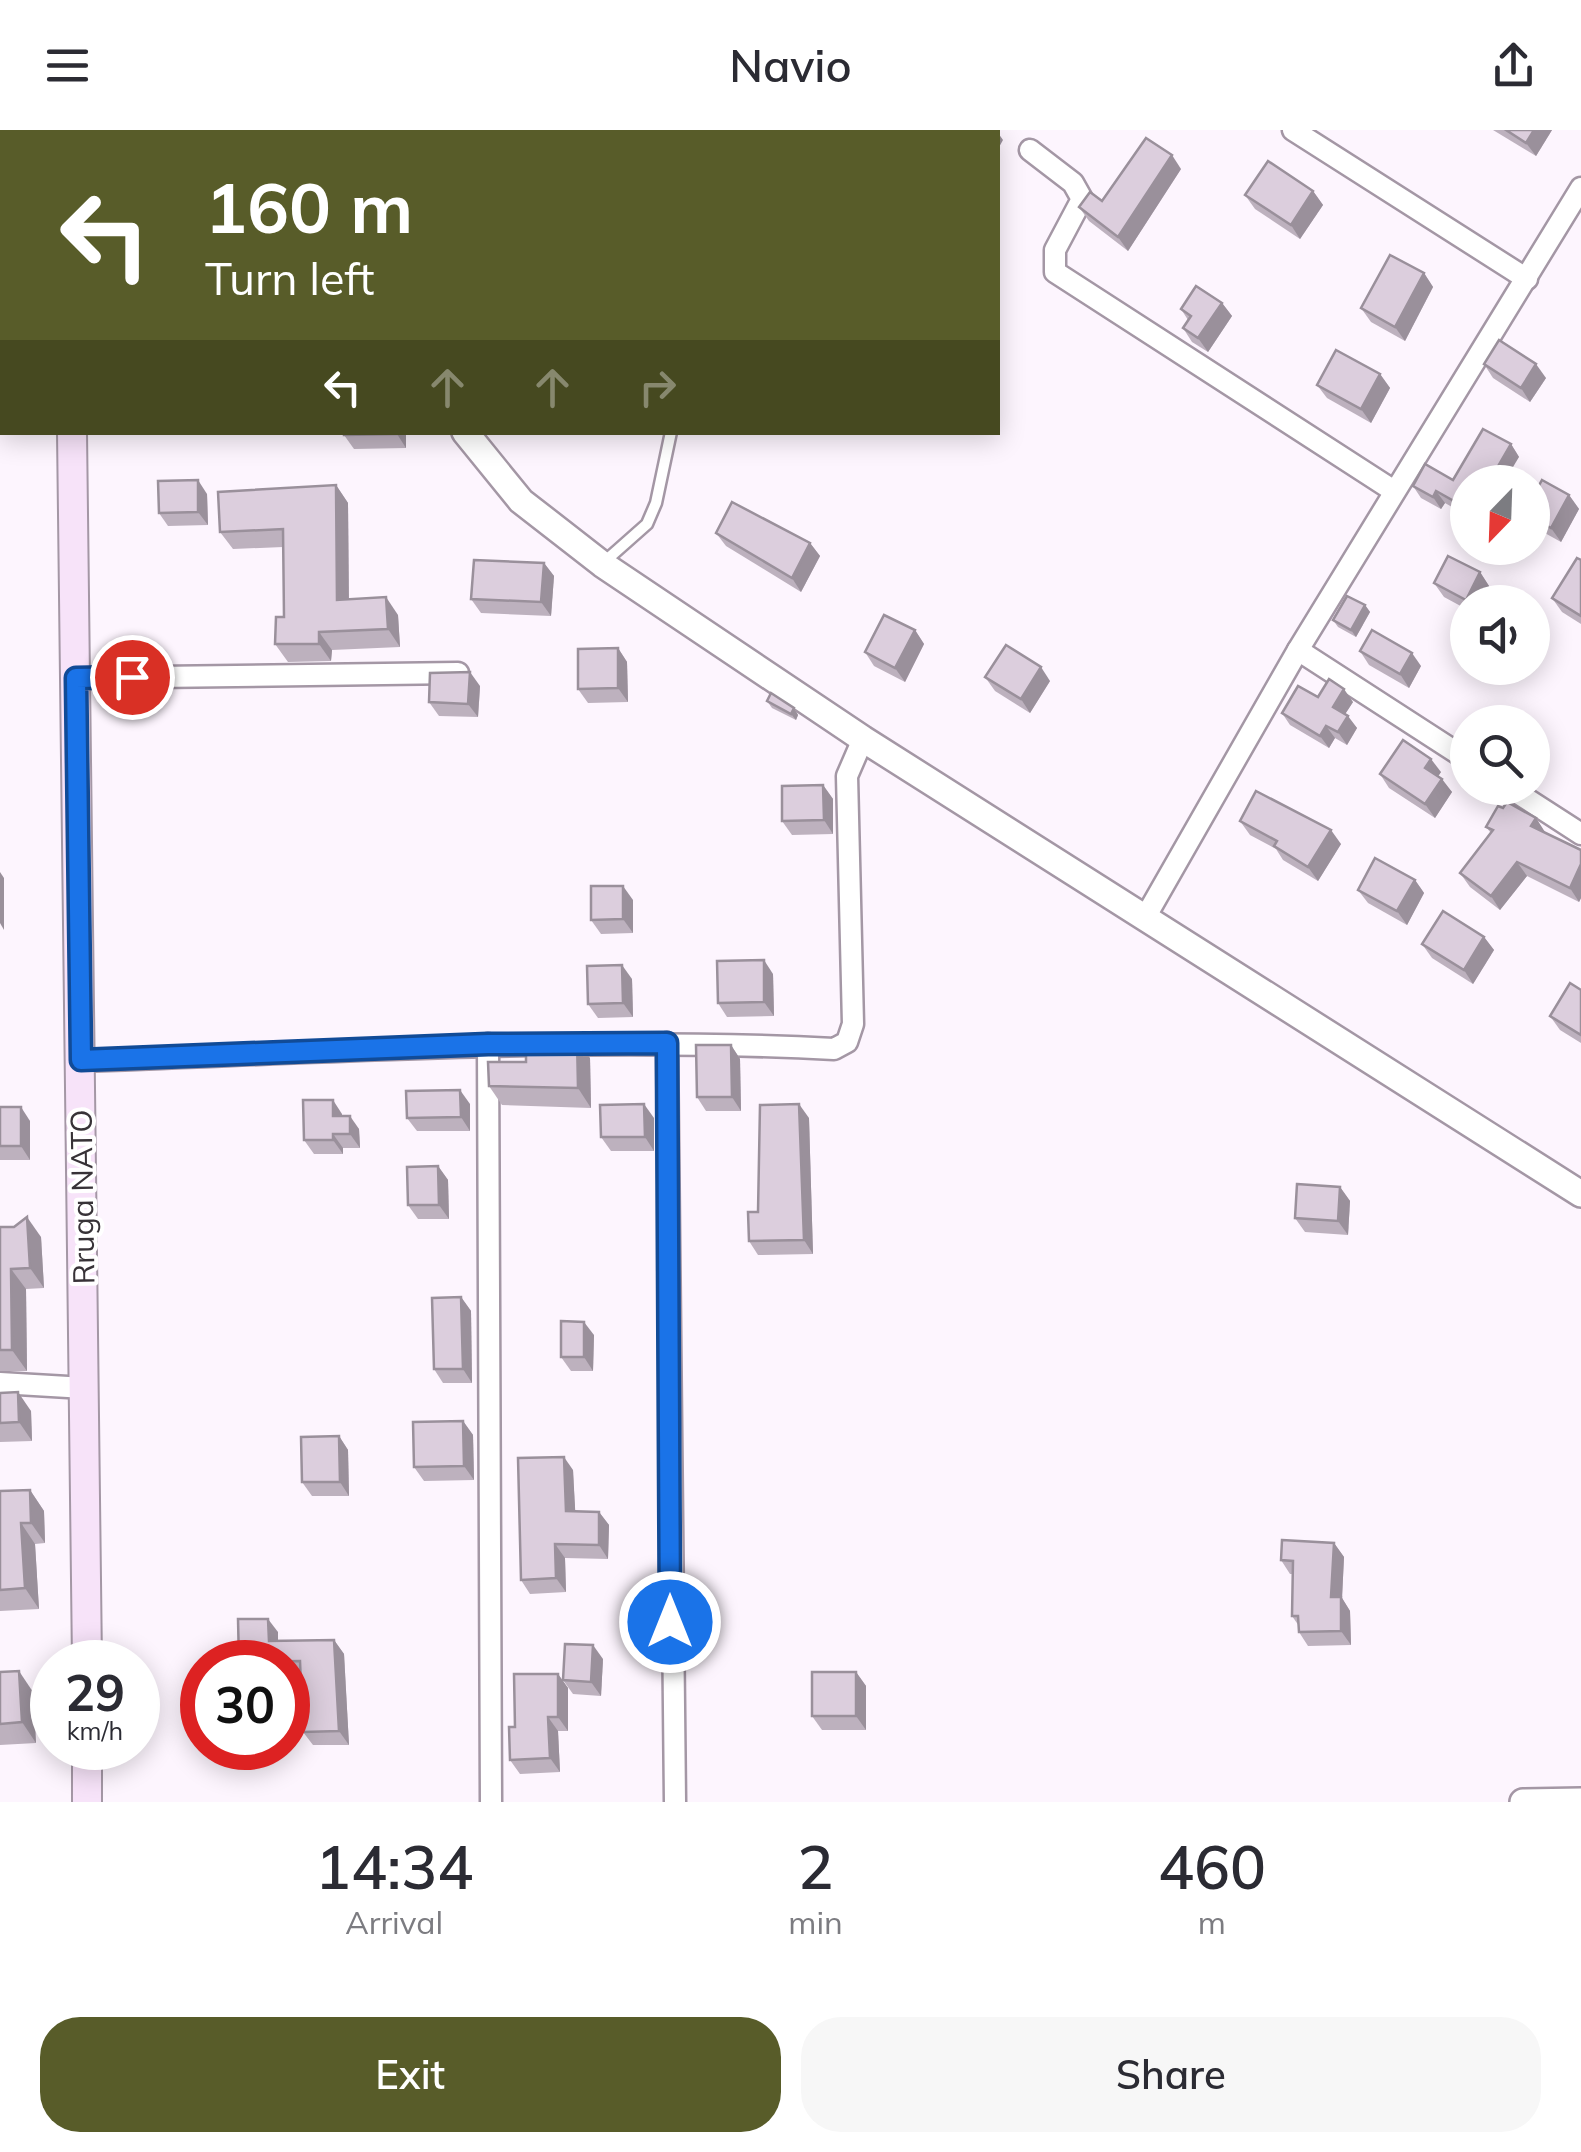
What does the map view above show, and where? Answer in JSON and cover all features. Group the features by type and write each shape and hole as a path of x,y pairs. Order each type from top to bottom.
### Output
{"main road":[{"name":"Rruga NATO","path":"72,435 87,1640"},
{"path":"87,1770 87,1802"}],"street":[{"path":"1293,130 1527,279"},
{"path":"1030,150 1073,184 1082,200 1052,257 1055,272 1394,492"},
{"path":"1146,916 1298,650 1581,188"},
{"path":"467,435 521,501 602,564 863,738 1581,1194"},
{"path":"1298,650 1450,748"},
{"path":"76,678 470,673"},
{"path":"81,1060 488,1044 667,1043 834,1049 848,1042 852,1024 846,776 863,738"},
{"path":"1536,805 1581,834"},
{"path":"667,1043 674,1802"},
{"path":"488,1044 491,1802"},
{"path":"0,1383 85,1388"},
{"path":"1523,1802 1579,1800"}],"lane":[{"path":"602,564 646,524 656,503 669,435"}],"building":[{"path":"1506,130 1534,130 1526,143"},
{"path":"1146,138 1172,155 1118,237 1079,207 1090,192 1102,201"},
{"path":"1268,161 1313,191 1291,225 1245,195"},
{"path":"1390,255 1424,273 1395,327 1361,308"},
{"path":"1196,286 1222,303 1198,338 1183,328 1191,316 1181,309"},
{"path":"1499,340 1536,364 1521,388 1484,364"},
{"path":"1336,350 1380,374 1361,409 1317,385"},
{"path":"1483,429 1511,444 1499,465 1462,465"},
{"path":"1425,464 1450,478 1450,499 1436,491 1433,497 1413,486"},
{"path":"198,480 198,512 159,513 158,481"},
{"path":"1550,484 1569,495 1550,527"},
{"path":"336,485 337,600 386,597 388,629 319,632 319,644 275,644 276,617 284,617 283,529 220,532 218,492"},
{"path":"732,502 810,543 792,578 716,533"},
{"path":"1448,556 1450,565 1466,565 1480,572 1474,585 1450,585 1450,592 1434,583"},
{"path":"1577,558 1581,560 1581,616 1552,598"},
{"path":"474,560 544,563 541,602 471,599"},
{"path":"1347,596 1365,605 1351,630 1333,620"},
{"path":"884,615 915,630 895,668 865,652"},
{"path":"1372,630 1412,653 1400,674 1360,651"},
{"path":"1006,645 1041,667 1021,699 985,677"},
{"path":"618,648 618,688 578,689 578,649"},
{"path":"470,672 468,704 429,702 430,673"},
{"path":"1329,679 1344,689 1333,707 1348,716 1338,732 1326,726 1320,736 1282,713 1298,686 1318,697"},
{"path":"771,693 794,708 791,714 767,701"},
{"path":"1403,740 1431,759 1425,768 1442,779 1425,804 1380,774"},
{"path":"823,785 824,820 782,821 782,786"},
{"path":"1256,791 1331,830 1308,867 1274,846 1277,841 1240,821"},
{"path":"1512,805 1536,818 1531,826 1581,850 1581,864 1570,888 1517,862 1491,896 1460,873 1493,830 1486,827 1498,806"},
{"path":"1375,858 1415,880 1397,911 1358,890"},
{"path":"591,886 623,886 623,919 591,920"},
{"path":"1443,911 1484,937 1464,970 1422,944"},
{"path":"764,960 764,1002 718,1003 717,961"},
{"path":"622,965 623,1003 588,1004 587,966"},
{"path":"1570,983 1581,990 1581,1035 1550,1016"},
{"path":"577,1039 578,1088 489,1086 488,1062 526,1062 526,1040"},
{"path":"696,1045 731,1045 732,1097 697,1097"},
{"path":"460,1090 461,1117 407,1118 406,1091"},
{"path":"303,1100 333,1100 333,1116 350,1116 350,1134 333,1134 333,1140 304,1140"},
{"path":"644,1104 645,1137 601,1137 600,1105"},
{"path":"799,1104 804,1240 749,1241 748,1212 758,1212 760,1105"},
{"path":"0,1107 21,1107 21,1146 0,1146"},
{"path":"438,1166 439,1205 408,1205 407,1167"},
{"path":"1297,1184 1340,1187 1338,1221 1295,1218"},
{"path":"27,1217 30,1268 11,1269 12,1350 0,1350 0,1227 14,1227"},
{"path":"461,1297 463,1369 434,1369 432,1298"},
{"path":"561,1321 584,1322 584,1357 561,1357"},
{"path":"18,1392 19,1422 0,1423 0,1393"},
{"path":"463,1421 464,1466 414,1467 413,1422"},
{"path":"339,1436 340,1482 302,1482 301,1437"},
{"path":"564,1457 566,1511 599,1512 599,1545 555,1544 556,1578 521,1580 518,1458"},
{"path":"30,1490 31,1523 21,1523 25,1588 0,1590 0,1491"},
{"path":"1282,1540 1334,1543 1331,1597 1341,1597 1341,1631 1299,1632 1298,1616 1292,1616 1293,1561 1281,1560"},
{"path":"238,1619 268,1619 269,1640 238,1640"},
{"path":"310,1640 334,1640 339,1731 310,1732"},
{"path":"565,1644 593,1645 591,1682 563,1680"},
{"path":"19,1671 22,1722 0,1724 0,1672"},
{"path":"812,1672 856,1672 856,1716 812,1716"},
{"path":"514,1674 558,1674 558,1717 548,1717 550,1758 510,1760 509,1727 515,1727"}],"route":[{"path":"132,677 76,678 81,1060 488,1044 667,1043 670,1622"}]}
